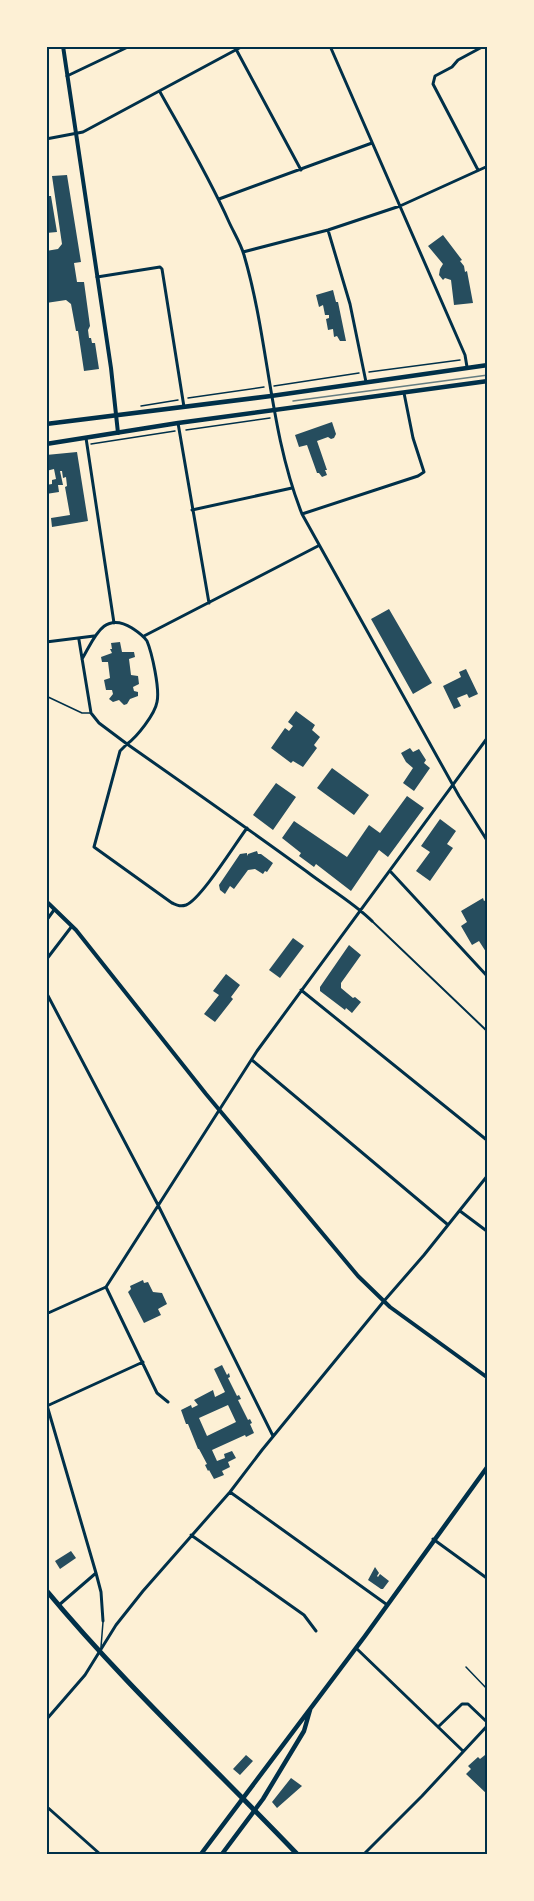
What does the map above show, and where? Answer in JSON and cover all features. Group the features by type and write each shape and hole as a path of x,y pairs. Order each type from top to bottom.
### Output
{"main road":[{"path":"46,424 271,396 488,365"},
{"path":"46,444 86,441 178,423 488,381"},
{"path":"201,1854 488,1466"},
{"path":"46,1590 100,1652 297,1854"},
{"path":"222,1854 254,1810 304,1731 311,1708"}],"street":[{"path":"63,46 111,368 118,433"},
{"path":"67,76 130,46"},
{"path":"46,140 83,132 243,46"},
{"path":"330,46 466,360 467,368"},
{"path":"478,170 433,84 435,76 484,46"},
{"path":"237,51 301,170"},
{"path":"160,92 219,199 243,252 254,291 274,410 292,488 302,514 453,785 488,842"},
{"path":"219,199 372,143"},
{"path":"243,252 328,230 400,206 488,166"},
{"path":"328,230 350,304 366,382"},
{"path":"97,277 160,267 162,269 184,406"},
{"path":"302,514 404,481 424,472 413,438 404,392"},
{"path":"178,423 209,603"},
{"path":"86,441 114,623"},
{"path":"192,510 292,488"},
{"path":"144,636 318,546"},
{"path":"82,659 101,628 114,623 129,626 144,636 149,645 158,695 157,704 134,739 120,751 94,847 172,903 181,906 188,904 201,891 247,828"},
{"path":"46,642 79,640 94,636"},
{"path":"79,640 91,713 99,723 361,910 488,1032"},
{"path":"46,1314 106,1287 252,1060 488,737"},
{"path":"390,871 488,977"},
{"path":"46,901 72,926 219,1110 358,1276 384,1301 488,1378"},
{"path":"46,921 55,908"},
{"path":"46,960 72,926"},
{"path":"301,990 488,1141"},
{"path":"46,992 158,1205 273,1436"},
{"path":"252,1060 447,1224"},
{"path":"46,1720 85,1675 116,1625 142,1591 230,1492 273,1436 488,1175"},
{"path":"459,1211 488,1232"},
{"path":"106,1287 157,1393 168,1402"},
{"path":"103,1621 101,1592 47,1404 143,1362"},
{"path":"230,1492 386,1604"},
{"path":"191,1535 304,1615 316,1631"},
{"path":"433,1539 488,1579"},
{"path":"59,1605 96,1573"},
{"path":"355,1647 463,1751"},
{"path":"364,1854 423,1796 488,1724 468,1704 462,1704 438,1727"},
{"path":"46,1806 100,1854"}],"lane":[{"path":"46,696 82,713 91,713"},
{"path":"100,1652 103,1621"},
{"path":"465,1667 488,1690"}],"path":[{"path":"139,406 466,360"},
{"path":"86,441 180,431 276,417"}],"building":[{"path":"67,175 81,262 74,263 77,282 84,282 90,326 89,338 92,343 95,343 99,369 84,371 71,304 66,300 46,303 46,251 58,249 62,244 52,176"},
{"path":"46,196 51,196 57,232 46,233"},
{"path":"443,235 462,260 460,261 465,272 467,271 473,303 454,305 451,280 445,278 443,280 439,275 443,264 428,246"},
{"path":"333,290 336,302 338,302 346,341 340,341 337,336 334,337 333,329 328,330 326,319 329,315 325,315 323,305 319,307 316,295"},
{"path":"332,422 336,434 334,438 328,437 317,441 327,470 325,470 327,475 322,477 317,473 307,445 299,447 295,435"},
{"path":"77,452 88,521 52,527 51,518 70,515 65,487 67,486 66,477 63,478 62,471 60,471 63,485 58,485 59,492 46,494 46,485 52,484 52,480 56,479 54,469 46,471 46,455"},
{"path":"389,609 432,683 413,694 371,619"},
{"path":"120,642 122,652 134,652 135,657 129,659 131,675 138,676 139,684 133,687 134,691 138,692 138,696 130,699 124,705 119,700 113,702 109,699 113,694 112,690 106,690 104,680 110,678 108,662 102,662 101,657 112,653 111,643"},
{"path":"466,669 478,694 469,698 467,694 457,698 461,706 454,709 443,686 461,677 459,672"},
{"path":"296,711 315,725 312,730 320,737 314,745 317,748 303,767 293,761 291,763 271,748 285,728 289,731 293,726 288,722"},
{"path":"410,748 413,752 419,749 426,760 424,763 430,768 414,791 403,783 413,768 401,753"},
{"path":"332,768 369,795 354,815 317,788"},
{"path":"276,783 296,797 273,830 253,815"},
{"path":"407,796 424,808 388,857 379,850 351,891 316,864 314,867 299,856 301,853 282,838 294,821 347,857 369,825 380,833"},
{"path":"440,819 456,831 447,844 453,848 430,881 416,871 430,852 421,846"},
{"path":"257,851 273,863 267,872 263,874 255,869 248,870 234,889 230,886 225,894 220,890 219,885 240,854 247,853 247,856"},
{"path":"483,898 484,901 488,899 488,955 479,941 472,945 461,926 467,922 461,911"},
{"path":"293,938 304,946 280,978 269,970"},
{"path":"349,945 361,955 341,983 341,988 361,1002 352,1013 320,991 320,987"},
{"path":"226,974 240,985 231,997 233,999 215,1022 204,1014 219,995 213,991"},
{"path":"143,1280 144,1283 148,1282 153,1292 162,1293 167,1304 158,1309 161,1315 144,1323 128,1292 131,1289 130,1286"},
{"path":"222,1365 227,1375 229,1373 228,1378 237,1396 239,1395 241,1399 238,1400 248,1420 250,1419 252,1423 250,1424 254,1433 212,1450 217,1461 225,1458 224,1454 232,1451 236,1458 228,1462 230,1467 222,1471 224,1475 214,1479 205,1465 207,1464 181,1410 191,1405 192,1408 198,1405 194,1400 213,1390 215,1397 225,1392 214,1369","holes":["228,1405 236,1422 207,1436 199,1418"]},
{"path":"71,1551 76,1558 60,1569 55,1561"},
{"path":"375,1567 379,1573 378,1577 380,1574 389,1581 383,1589 368,1580"},
{"path":"246,1755 253,1761 240,1775 233,1769"},
{"path":"485,1755 488,1758 488,1795 466,1774 471,1769 468,1766 478,1757 480,1759"},
{"path":"291,1778 302,1786 277,1808 272,1802"}],"tram line":[{"path":"293,401 488,375"}]}
